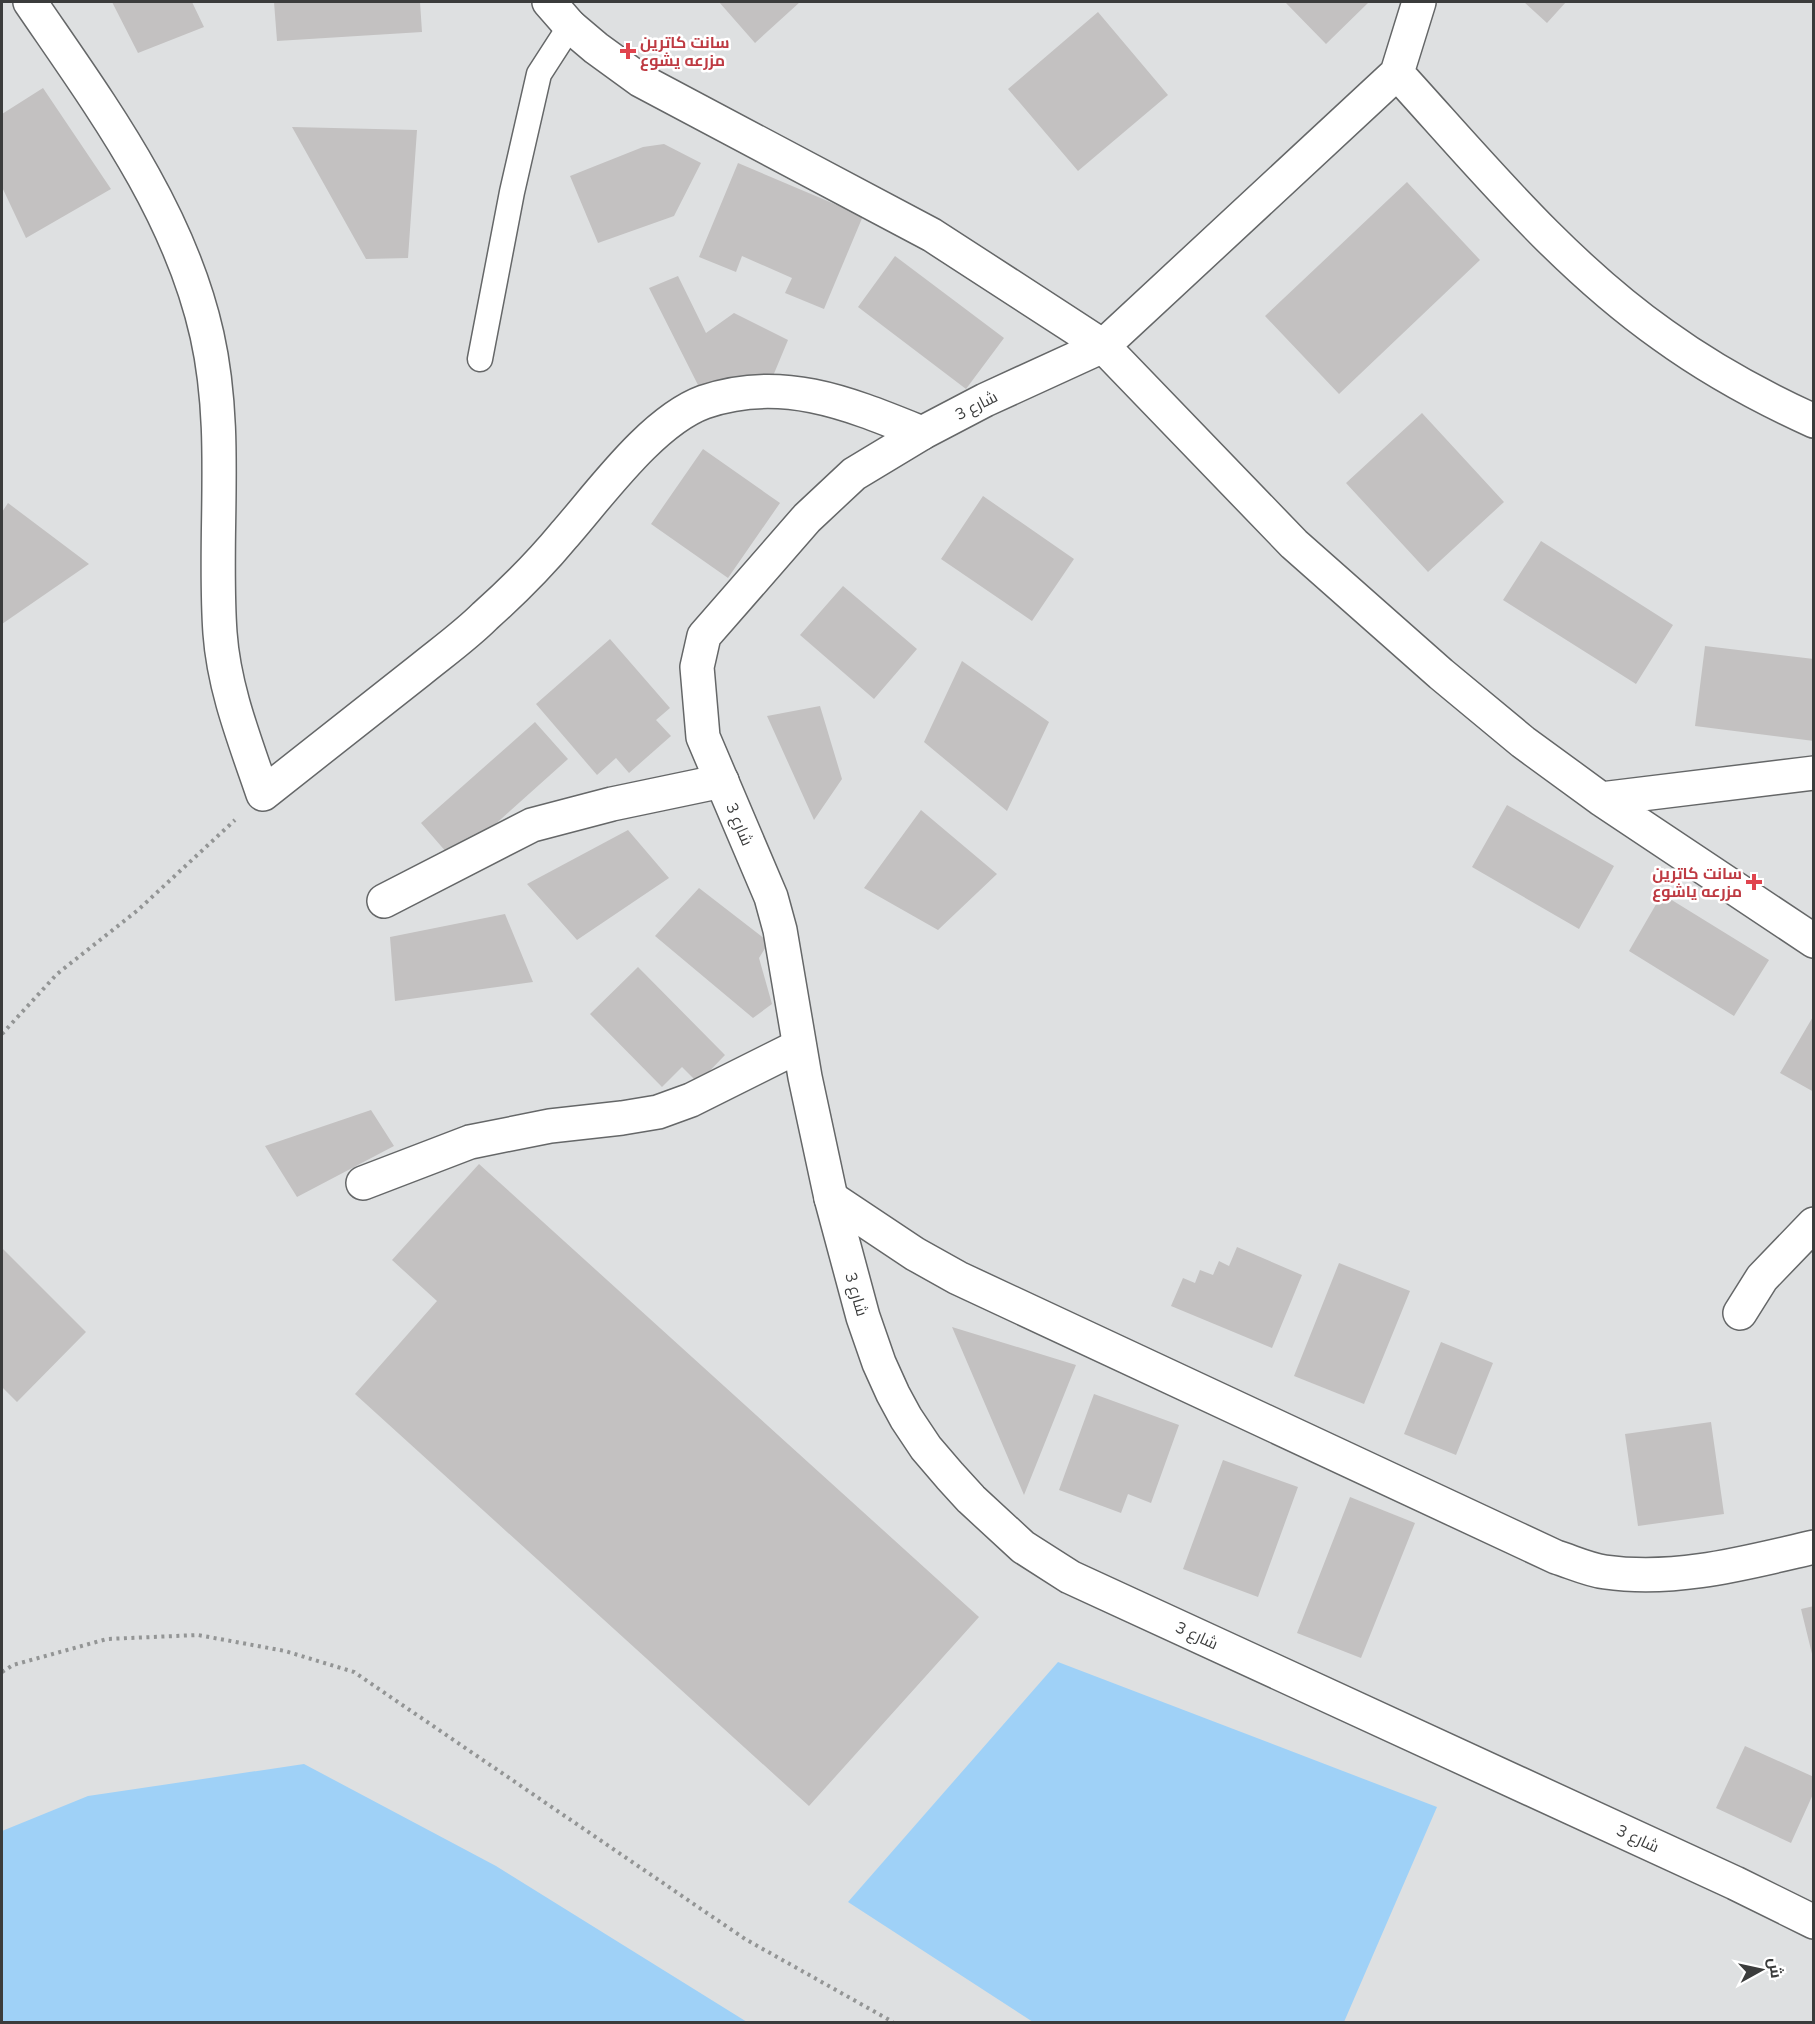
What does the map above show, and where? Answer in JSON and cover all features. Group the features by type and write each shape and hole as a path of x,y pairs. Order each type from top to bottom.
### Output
{"main road":[{"path":"30,2 110,120 153,191 176,241 208,336 218,408 220,634 227,687 263,794 484,618 545,557 623,466 651,438 685,411 702,403 737,393 781,391 818,396 846,404 922,433"},
{"path":"549,2 567,14 596,48 640,80 932,235 1103,346 1294,544 1523,742 1602,799 1814,941"},
{"path":"1419,2 1396,73 1532,220 1606,290 1662,334 1726,377 1814,421"},
{"name":"شارع 3","path":"1396,73 1103,346 985,400 922,433 854,474 807,518 704,636 697,667 703,737 771,897 788,972 799,1046 831,1198 863,1317 879,1363 893,1394 926,1448 971,1499 1023,1547 1070,1577 1735,1883 1814,1922"},
{"path":"1602,799 1814,773"},
{"path":"384,901 532,825 612,804 722,781"},
{"path":"363,1183 470,1142 550,1126 657,1112 691,1100 799,1046"},
{"path":"831,1198 915,1254 958,1278 1556,1557 1602,1572 1637,1575 1677,1574 1711,1570 1814,1547"},
{"path":"1740,1313 1762,1278 1814,1224"}],"lane":[{"path":"480,359 512,192 539,74 567,14"}],"path":[{"path":"2,1034 57,974 138,910 263,794"},
{"path":"2,1672 13,1665 107,1639 198,1635 285,1651 354,1672 745,1938 893,2022"}],"shaded area":[{"path":"1058,1662 1437,1807 1344,2022 1033,2022 848,1902"},
{"path":"304,1764 496,1866 747,2022 2,2022 2,1831 88,1796"}],"building":[{"path":"112,2 192,2 204,27 138,53"},
{"path":"274,2 420,2 422,32 277,41"},
{"path":"719,2 800,2 755,43"},
{"path":"1285,2 1369,2 1326,44"},
{"path":"1524,2 1566,2 1547,23"},
{"path":"1098,12 1168,95 1078,171 1008,89"},
{"path":"43,88 111,189 26,238 2,187 2,114"},
{"path":"292,127 417,130 408,258 366,259"},
{"path":"664,144 701,163 674,216 598,243 570,176 643,147"},
{"path":"738,163 863,216 824,309 785,293 792,278 742,256 736,272 699,257"},
{"path":"1407,182 1480,260 1339,394 1265,316"},
{"path":"895,256 1004,338 966,389 858,307"},
{"path":"678,276 706,333 734,313 788,340 773,376 698,385 649,288"},
{"path":"1422,413 1504,502 1428,572 1346,483"},
{"path":"703,449 780,503 728,578 651,524"},
{"path":"983,496 1074,559 1032,621 941,559"},
{"path":"8,503 89,564 2,624 2,512"},
{"path":"1541,541 1673,625 1636,684 1503,600"},
{"path":"843,586 917,649 874,699 800,635"},
{"path":"610,639 670,708 656,720 671,736 629,773 616,758 597,775 536,704"},
{"path":"1705,646 1814,659 1814,741 1695,726"},
{"path":"962,661 1049,722 1007,811 924,742"},
{"path":"820,706 842,779 814,820 767,716"},
{"path":"535,722 568,759 454,861 421,823"},
{"path":"1507,805 1614,866 1579,929 1472,867"},
{"path":"921,810 997,874 938,930 864,888"},
{"path":"628,830 669,878 577,940 527,884"},
{"path":"699,888 769,942 759,958 772,1004 753,1018 655,936"},
{"path":"1662,894 1769,960 1734,1016 1629,951"},
{"path":"505,914 533,982 395,1001 390,937"},
{"path":"638,967 725,1055 698,1083 682,1067 662,1087 590,1014"},
{"path":"1814,1015 1814,1092 1780,1073"},
{"path":"371,1110 394,1146 297,1197 265,1146"},
{"path":"479,1164 979,1617 809,1806 355,1394 437,1301 392,1260"},
{"path":"1237,1247 1302,1275 1272,1348 1171,1306 1183,1278 1195,1283 1200,1270 1213,1275 1219,1261 1229,1266"},
{"path":"2,1248 86,1332 17,1402 2,1387"},
{"path":"1339,1263 1410,1291 1364,1404 1294,1376"},
{"path":"952,1327 1076,1365 1024,1495"},
{"path":"1441,1342 1493,1363 1456,1455 1404,1434"},
{"path":"1094,1394 1179,1425 1151,1503 1128,1494 1121,1513 1059,1490"},
{"path":"1711,1422 1724,1514 1638,1526 1625,1434"},
{"path":"1223,1460 1298,1487 1258,1597 1183,1569"},
{"path":"1350,1497 1415,1523 1361,1658 1297,1633"},
{"path":"1814,1606 1814,1658 1813,1658 1801,1609"},
{"path":"1745,1746 1814,1777 1814,1792 1791,1843 1716,1808"}],"place":[{"name":"سانت كاترين مزرعه يشوع","path":"628,51"},
{"name":"سانت كاترين مزرعه ياشوع","path":"1754,882"}]}
